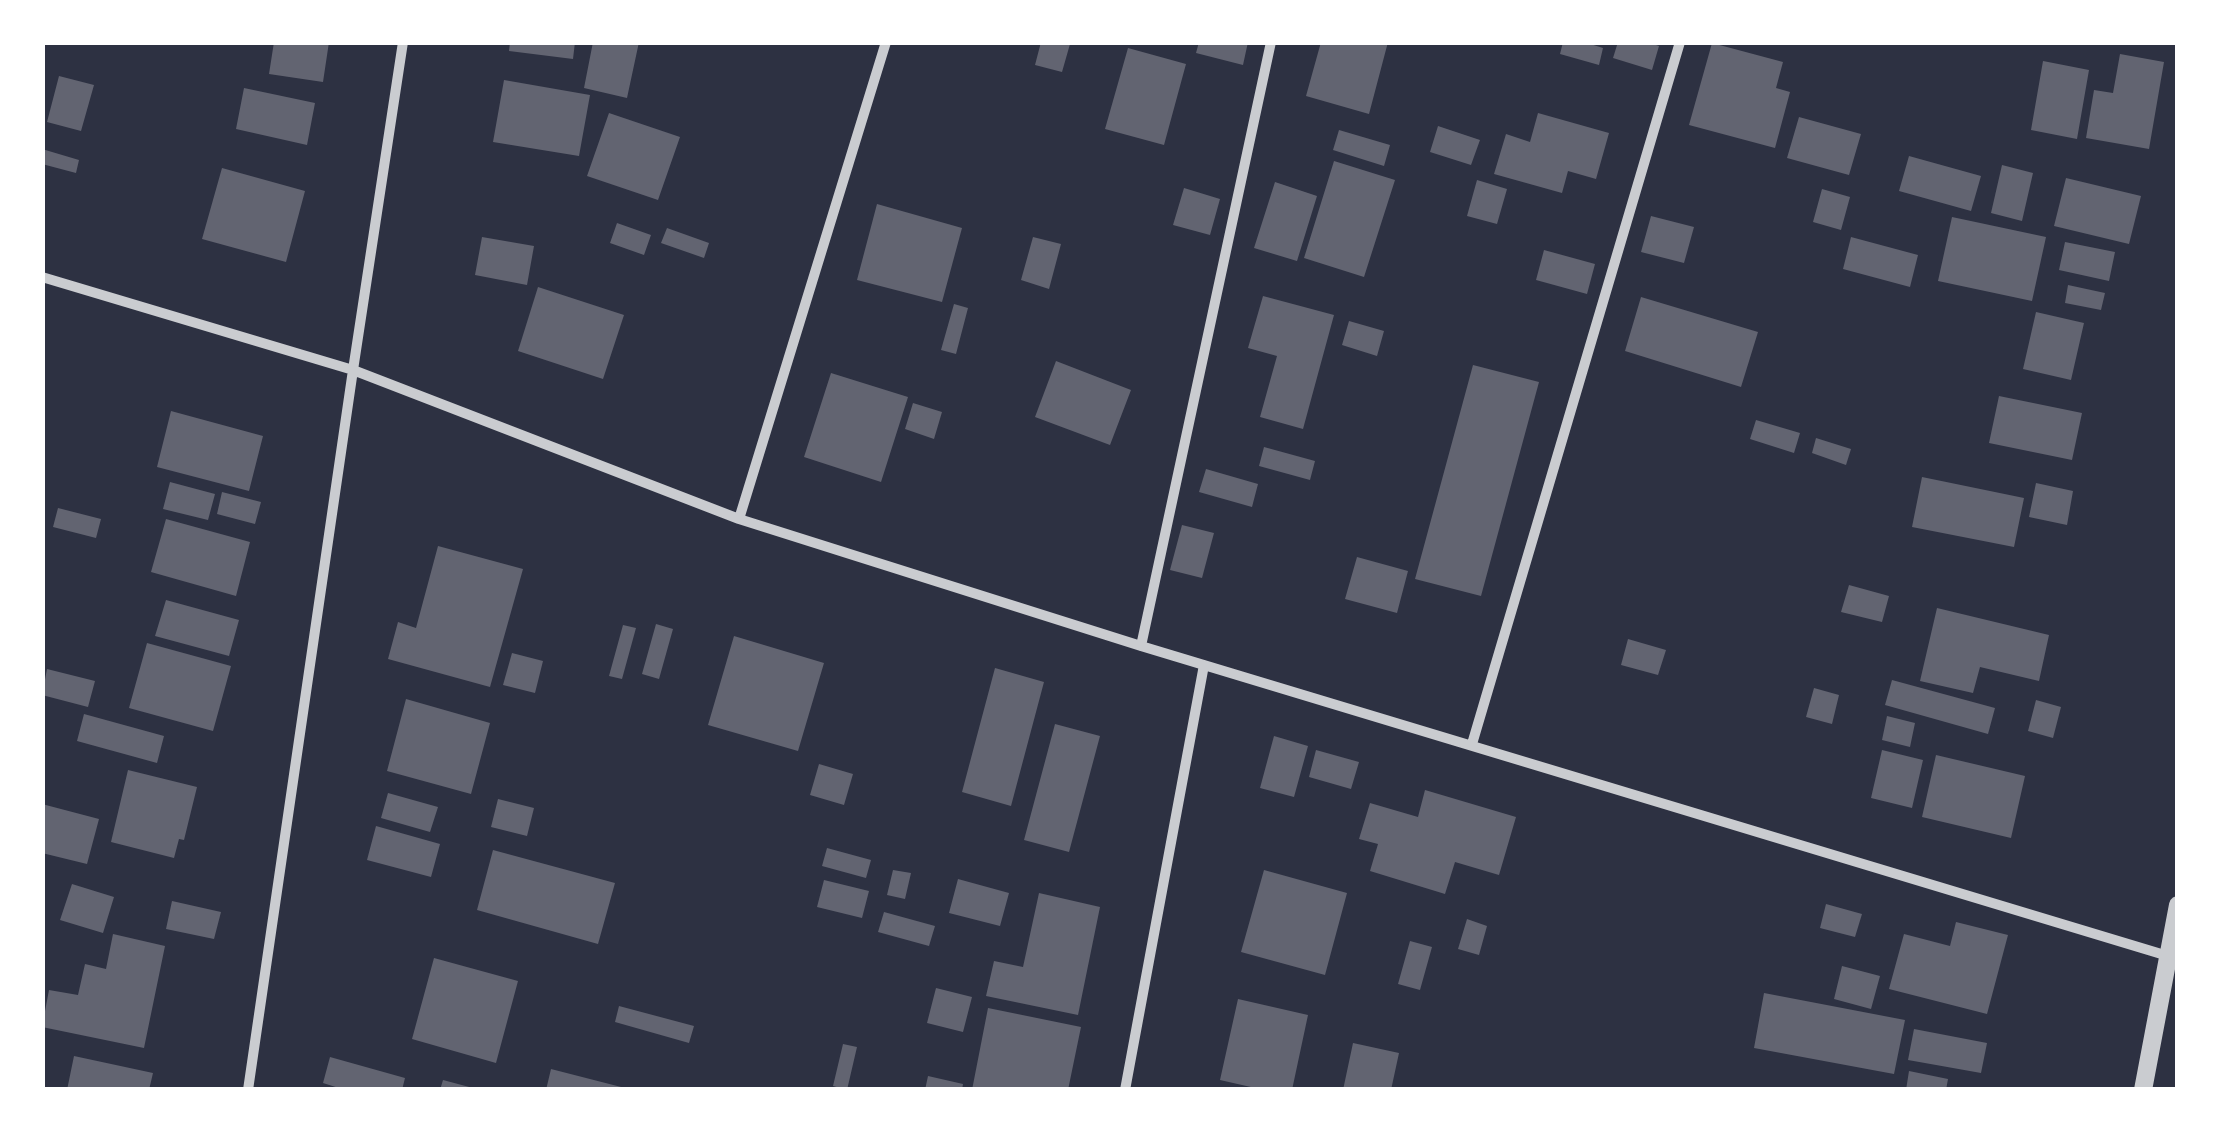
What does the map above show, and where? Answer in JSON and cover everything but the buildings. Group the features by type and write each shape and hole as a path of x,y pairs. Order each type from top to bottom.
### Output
{"street":[{"path":"248,1090 403,42"},
{"path":"739,519 886,42"},
{"path":"1141,646 1271,42"},
{"path":"1472,744 1680,42"},
{"path":"42,277 352,370 739,519 1141,646 2168,956"},
{"path":"1124,1090 1204,665"},
{"path":"2143,1090 2178,905"}]}
